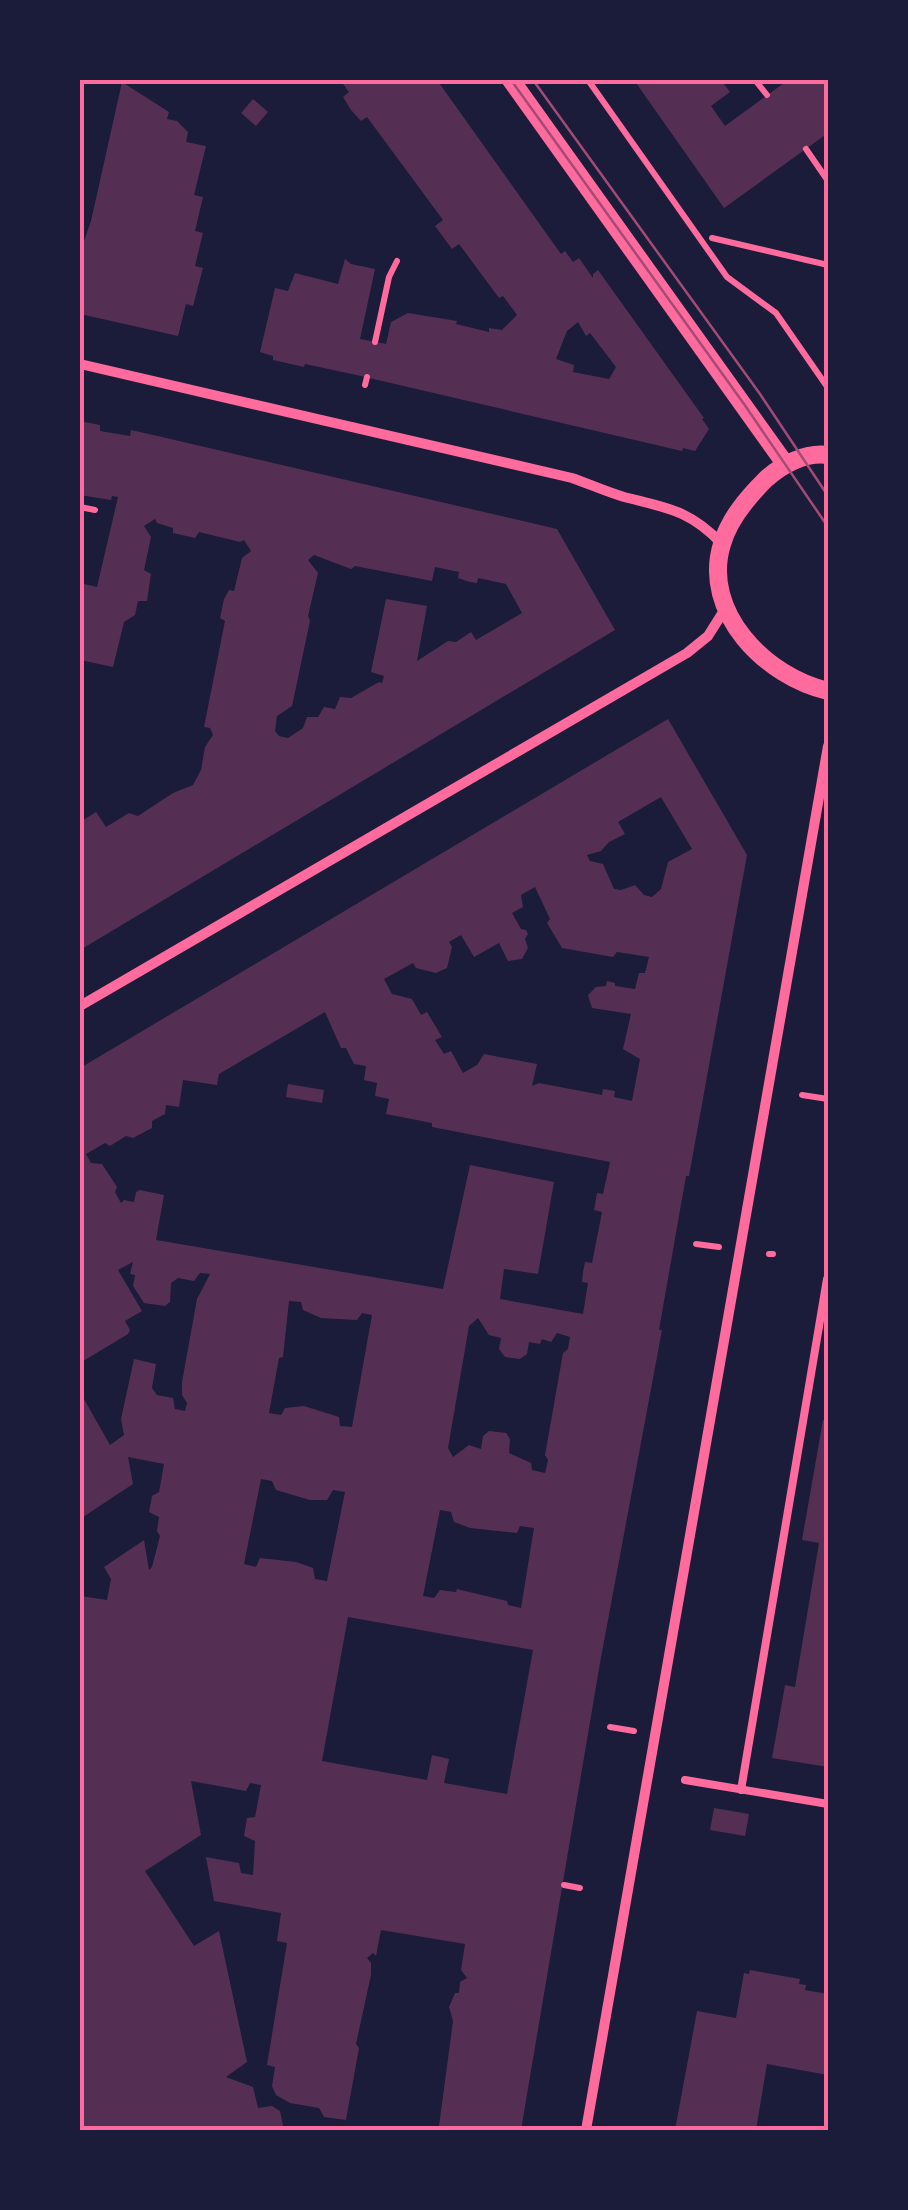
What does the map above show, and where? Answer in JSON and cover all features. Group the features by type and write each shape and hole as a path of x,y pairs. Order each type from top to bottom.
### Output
{"street":[{"path":"511,80 786,465"},
{"path":"80,364 572,478 682,511 722,544"},
{"path":"828,456 818,454 786,465 752,493 722,544 717,571 725,609 758,654 791,677 828,691"},
{"path":"80,1006 687,653 708,636 725,609"},
{"path":"586,2130 828,746"}],"lane":[{"path":"741,1790 827,1280"},
{"path":"685,1780 828,1804"}],"path":[{"path":"588,80 727,277 776,313 828,388"},
{"path":"755,80 767,95"},
{"path":"806,149 828,181"},
{"path":"712,238 828,266"},
{"path":"375,342 389,277 397,261"},
{"path":"80,507 95,510"},
{"path":"802,1095 828,1099"},
{"path":"610,1727 637,1731"},
{"path":"564,1885 580,1888"}],"building":[{"path":"340,80 437,80 561,254 565,251 573,262 579,258 593,278 598,270 704,418 709,429 695,451 273,360 273,356 260,352 275,288 288,291 295,273 338,284 345,259 375,269 360,339 386,344 391,322 408,313 457,321 456,324 489,332 489,328 502,330 517,315 503,296 499,298 459,244 452,249 435,226 443,220 367,117 361,121 351,110 343,97 349,92","holes":["578,322 586,336 590,333 616,367 609,379 573,372 574,365 556,359 567,331"]},
{"path":"634,80 721,80 730,92 711,106 725,126 788,80 828,80 828,133 724,208"},
{"path":"122,82 169,112 167,119 177,121 188,132 186,142 206,146 194,195 203,197 195,231 203,233 195,266 203,268 193,306 186,304 178,336 80,314 80,240 84,241 91,221"},
{"path":"253,99 268,112 256,126 241,113"},
{"path":"80,421 100,425 100,431 130,436 131,430 557,529 615,630 80,950 80,822 96,812 106,827 129,813 138,816 193,785 213,735 210,728 204,727 225,621 220,618 224,599 229,590 234,591 242,558 251,551 244,540 199,532 195,538 173,533 173,528 155,519 144,526 151,537 144,570 151,574 147,601 138,601 135,615 124,622 113,667 80,660 80,583 97,587 118,497 112,496 111,500 80,495","holes":["314,555 351,569 355,566 432,581 435,567 459,572 458,578 470,582 477,583 478,578 506,584 522,613 476,640 471,632 417,661 427,606 386,599 371,672 384,676 382,683 351,698 340,697 335,709 324,707 318,717 307,717 303,728 288,738 279,736 275,731 277,716 292,706 318,573 308,560"]},
{"path":"668,719 747,855 686,1176 521,2130 443,2130 439,2126 453,2021 449,2007 455,1993 459,1993 460,1982 467,1978 461,1970 465,1944 381,1930 376,1956 373,1953 367,1958 371,1975 356,2044 359,2048 346,2120 324,2117 319,2108 290,2103 276,2095 272,2086 275,2067 267,2065 287,1943 277,1941 281,1913 214,1901 206,1857 239,1863 241,1873 253,1875 255,1841 244,1836 247,1818 255,1817 261,1785 250,1783 246,1791 191,1781 201,1835 145,1871 194,1946 219,1931 247,2062 226,2077 253,2087 258,2108 272,2106 280,2111 284,2130 80,2130 80,1596 107,1600 111,1579 104,1567 144,1540 149,1570 152,1567 160,1536 159,1517 149,1512 152,1496 159,1492 164,1464 128,1457 133,1484 80,1519 80,1392 110,1445 124,1435 121,1419 134,1359 156,1364 152,1388 157,1395 173,1398 175,1409 185,1411 182,1382 197,1299 210,1274 200,1273 194,1281 178,1278 171,1283 170,1302 165,1306 144,1303 133,1286 133,1262 118,1270 142,1311 125,1321 128,1334 80,1363 80,1068","holes":["661,797 692,849 668,862 661,889 652,897 635,885 614,889 603,864 590,861 587,855 601,851 625,834 618,822","535,887 550,919 547,923 562,948 613,957 617,952 649,957 635,989 607,981 606,986 596,987 588,995 592,1008 631,1014 623,1049 640,1059 632,1101 614,1097 615,1091 603,1089 602,1095 539,1083 532,1086 537,1064 484,1054 477,1065 463,1073 451,1051 444,1054 435,1040 442,1037 427,1012 421,1015 412,999 392,994 384,979 413,963 416,968 436,973 447,968 452,947 449,942 461,935 474,957 499,943 508,961 522,959 528,948 528,934 512,913 523,907 521,895","325,1012 341,1048 346,1048 354,1064 366,1066 364,1080 377,1083 375,1096 389,1099 386,1114 432,1123 432,1127 610,1162 603,1194 597,1193 594,1210 602,1212 592,1263 585,1262 583,1272 582,1282 588,1283 583,1314 500,1299 504,1269 538,1274 554,1182 470,1165 443,1289 156,1240 164,1195 140,1190 134,1202 121,1203 115,1192 117,1187 102,1164 91,1163 86,1154 105,1143 110,1146 152,1128 152,1121 165,1114 166,1105 179,1107 183,1080 217,1085 219,1074","289,1301 301,1302 303,1310 321,1318 357,1320 362,1313 372,1315 352,1427 340,1426 339,1417 304,1406 285,1408 281,1415 269,1413 279,1358 283,1357","478,1318 489,1335 501,1338 499,1349 505,1357 520,1359 527,1354 529,1342 551,1342 557,1333 570,1337 563,1353 545,1473 532,1470 531,1463 509,1453 510,1439 506,1433 489,1431 483,1436 481,1449 469,1445 453,1457 448,1448 469,1326","261,1479 272,1481 276,1490 310,1500 327,1500 333,1490 345,1492 327,1581 315,1579 313,1568 296,1562 260,1558 256,1567 244,1564","440,1510 451,1512 454,1522 470,1528 517,1533 520,1526 534,1528 521,1608 457,1589 440,1590 434,1598 423,1596","348,1617 533,1650 507,1794 444,1783 449,1759 432,1755 427,1780 322,1761"]},
{"path":"288,1084 324,1090 322,1103 286,1097"},
{"path":"823,1420 828,1421 828,1767 772,1758 785,1685 795,1687 819,1543 802,1540"},
{"path":"714,1808 749,1814 745,1836 710,1830"},
{"path":"750,1970 800,1979 805,1990 828,1994 828,2075 767,2064 756,2130 675,2130 697,2011 736,2018 744,1973 749,1974"}],"tram line":[{"path":"511,80 828,527"},
{"path":"533,80 760,394 828,496"}]}
